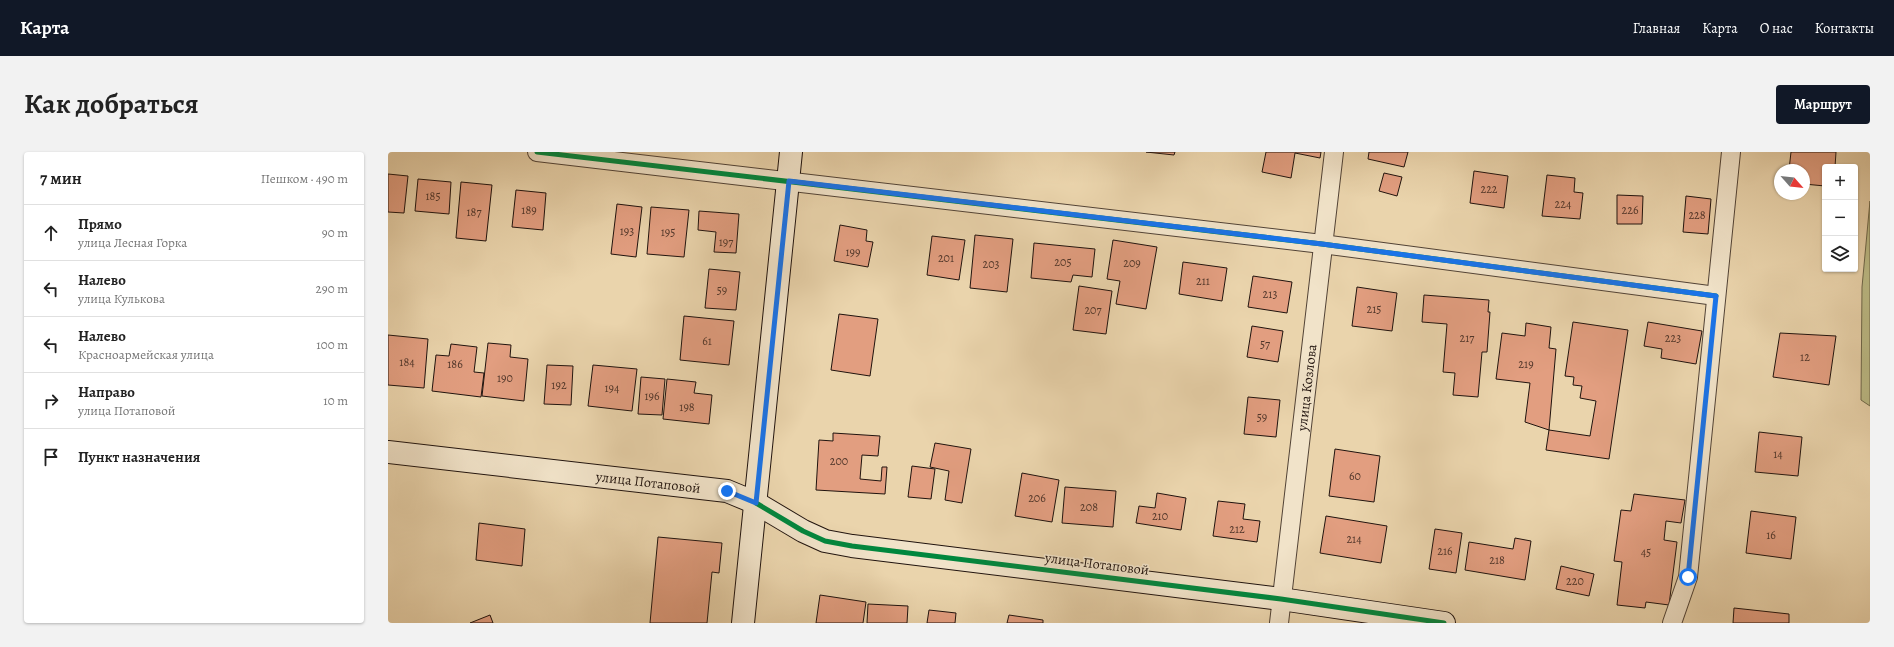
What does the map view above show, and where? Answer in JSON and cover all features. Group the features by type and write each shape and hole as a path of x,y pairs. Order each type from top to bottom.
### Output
{"main road":[{"path":"743,623 791,152"},
{"name":"улица Потаповой","path":"388,452 727,491 756,503 803,531 826,541 852,546 1281,599 1444,623"}],"street":[{"path":"537,152 1322,244 1716,296"},
{"name":"улица Козлова","path":"1279,623 1322,244 1334,152"},
{"path":"1672,623 1688,577 1731,152"}],"shaded area":[{"path":"1870,201 1870,406 1861,400 1862,287"}],"building":[{"path":"1146,152 1175,152 1174,155"},
{"path":"1266,152 1321,152 1320,158 1295,153 1291,178 1262,172"},
{"path":"1369,152 1408,152 1404,167 1368,159"},
{"path":"1791,152 1836,152 1835,164 1822,164 1822,186 1810,185 1810,164 1790,164"},
{"path":"1474,171 1508,176 1504,208 1470,203"},
{"path":"1384,173 1402,177 1397,196 1379,191"},
{"path":"388,174 408,176 404,213 388,212"},
{"path":"1547,175 1575,178 1574,192 1583,193 1580,219 1542,216"},
{"path":"418,179 451,182 449,214 415,211"},
{"path":"461,182 492,185 486,241 456,238"},
{"path":"516,190 546,193 543,230 512,227"},
{"path":"1617,195 1643,196 1642,224 1617,224"},
{"path":"1686,196 1711,199 1708,234 1683,232"},
{"path":"617,204 642,207 636,257 611,254"},
{"path":"651,207 689,210 684,257 647,254"},
{"path":"699,211 739,214 736,253 714,252 716,232 698,230"},
{"path":"840,225 867,230 866,241 873,242 868,267 834,261"},
{"path":"975,235 1013,239 1007,292 970,288"},
{"path":"932,236 965,240 959,280 927,275"},
{"path":"1113,240 1157,247 1146,309 1116,304 1120,281 1107,279"},
{"path":"1034,243 1095,249 1092,277 1073,275 1071,282 1031,278"},
{"path":"1183,262 1227,268 1222,301 1179,294"},
{"path":"709,269 740,272 736,310 705,308"},
{"path":"1253,276 1292,282 1287,313 1248,307"},
{"path":"1079,286 1112,291 1106,334 1073,330"},
{"path":"1357,287 1397,293 1392,331 1352,326"},
{"path":"1424,295 1489,300 1488,312 1490,312 1487,352 1482,352 1478,397 1453,395 1455,373 1443,372 1447,324 1422,322"},
{"path":"839,314 878,319 870,376 831,370"},
{"path":"684,316 734,321 729,365 680,360"},
{"path":"1573,322 1628,330 1609,459 1546,450 1549,430 1590,436 1596,401 1580,398 1582,386 1573,385 1574,377 1565,376"},
{"path":"1648,322 1702,331 1696,364 1661,358 1662,349 1644,346"},
{"path":"1526,323 1551,327 1549,348 1556,349 1549,430 1525,422 1530,383 1496,379 1502,333 1525,336"},
{"path":"1252,326 1283,331 1278,362 1247,357"},
{"path":"1780,333 1836,336 1829,385 1773,377"},
{"path":"388,335 428,339 424,388 388,385"},
{"path":"488,343 511,345 510,357 528,359 524,401 482,396"},
{"path":"451,344 477,347 474,372 484,373 481,397 432,391 436,355 449,356"},
{"path":"547,365 573,366 571,405 544,404"},
{"path":"593,365 637,369 632,411 588,406"},
{"path":"641,377 665,379 662,415 638,414"},
{"path":"667,379 696,382 694,393 712,395 709,424 663,419"},
{"path":"1248,397 1280,400 1276,437 1244,434"},
{"path":"1759,432 1802,437 1798,476 1755,472"},
{"path":"833,433 880,436 878,456 862,455 860,479 881,481 882,467 887,467 885,494 816,490 819,440 833,441"},
{"path":"935,443 971,449 962,503 945,500 949,471 930,467"},
{"path":"1335,449 1380,456 1374,502 1329,496"},
{"path":"912,466 935,469 931,499 908,497"},
{"path":"1022,473 1059,480 1052,522 1015,516"},
{"path":"1065,487 1116,491 1113,527 1062,523"},
{"path":"1157,493 1186,498 1181,530 1136,523 1139,506 1155,508"},
{"path":"1634,494 1685,500 1681,523 1666,521 1664,540 1677,542 1669,605 1646,602 1645,608 1617,605 1622,562 1614,561 1621,510 1631,511"},
{"path":"1218,501 1245,504 1243,519 1260,521 1257,542 1213,536"},
{"path":"1751,511 1796,517 1791,559 1746,553"},
{"path":"1326,516 1387,526 1381,563 1320,553"},
{"path":"479,523 525,529 522,566 476,560"},
{"path":"1435,529 1462,533 1456,573 1429,569"},
{"path":"658,537 722,543 719,573 712,572 707,623 650,623"},
{"path":"1515,538 1531,541 1525,580 1465,570 1469,542 1513,549"},
{"path":"1561,566 1594,574 1589,596 1556,589"},
{"path":"820,595 866,602 863,623 816,623"},
{"path":"868,604 908,606 907,623 867,623"},
{"path":"1734,608 1789,614 1789,623 1733,623"},
{"path":"929,610 956,613 955,623 927,623"},
{"path":"490,615 493,623 470,623"},
{"path":"1009,615 1043,620 1043,623 1007,623"}],"cycle path":[{"path":"537,152 1322,244 1716,296"},
{"path":"756,503 803,531 825,541 852,546 1281,599 1444,623"}],"route":[{"path":"727,491 756,503 789,181 1322,244 1716,296 1688,577"}]}
